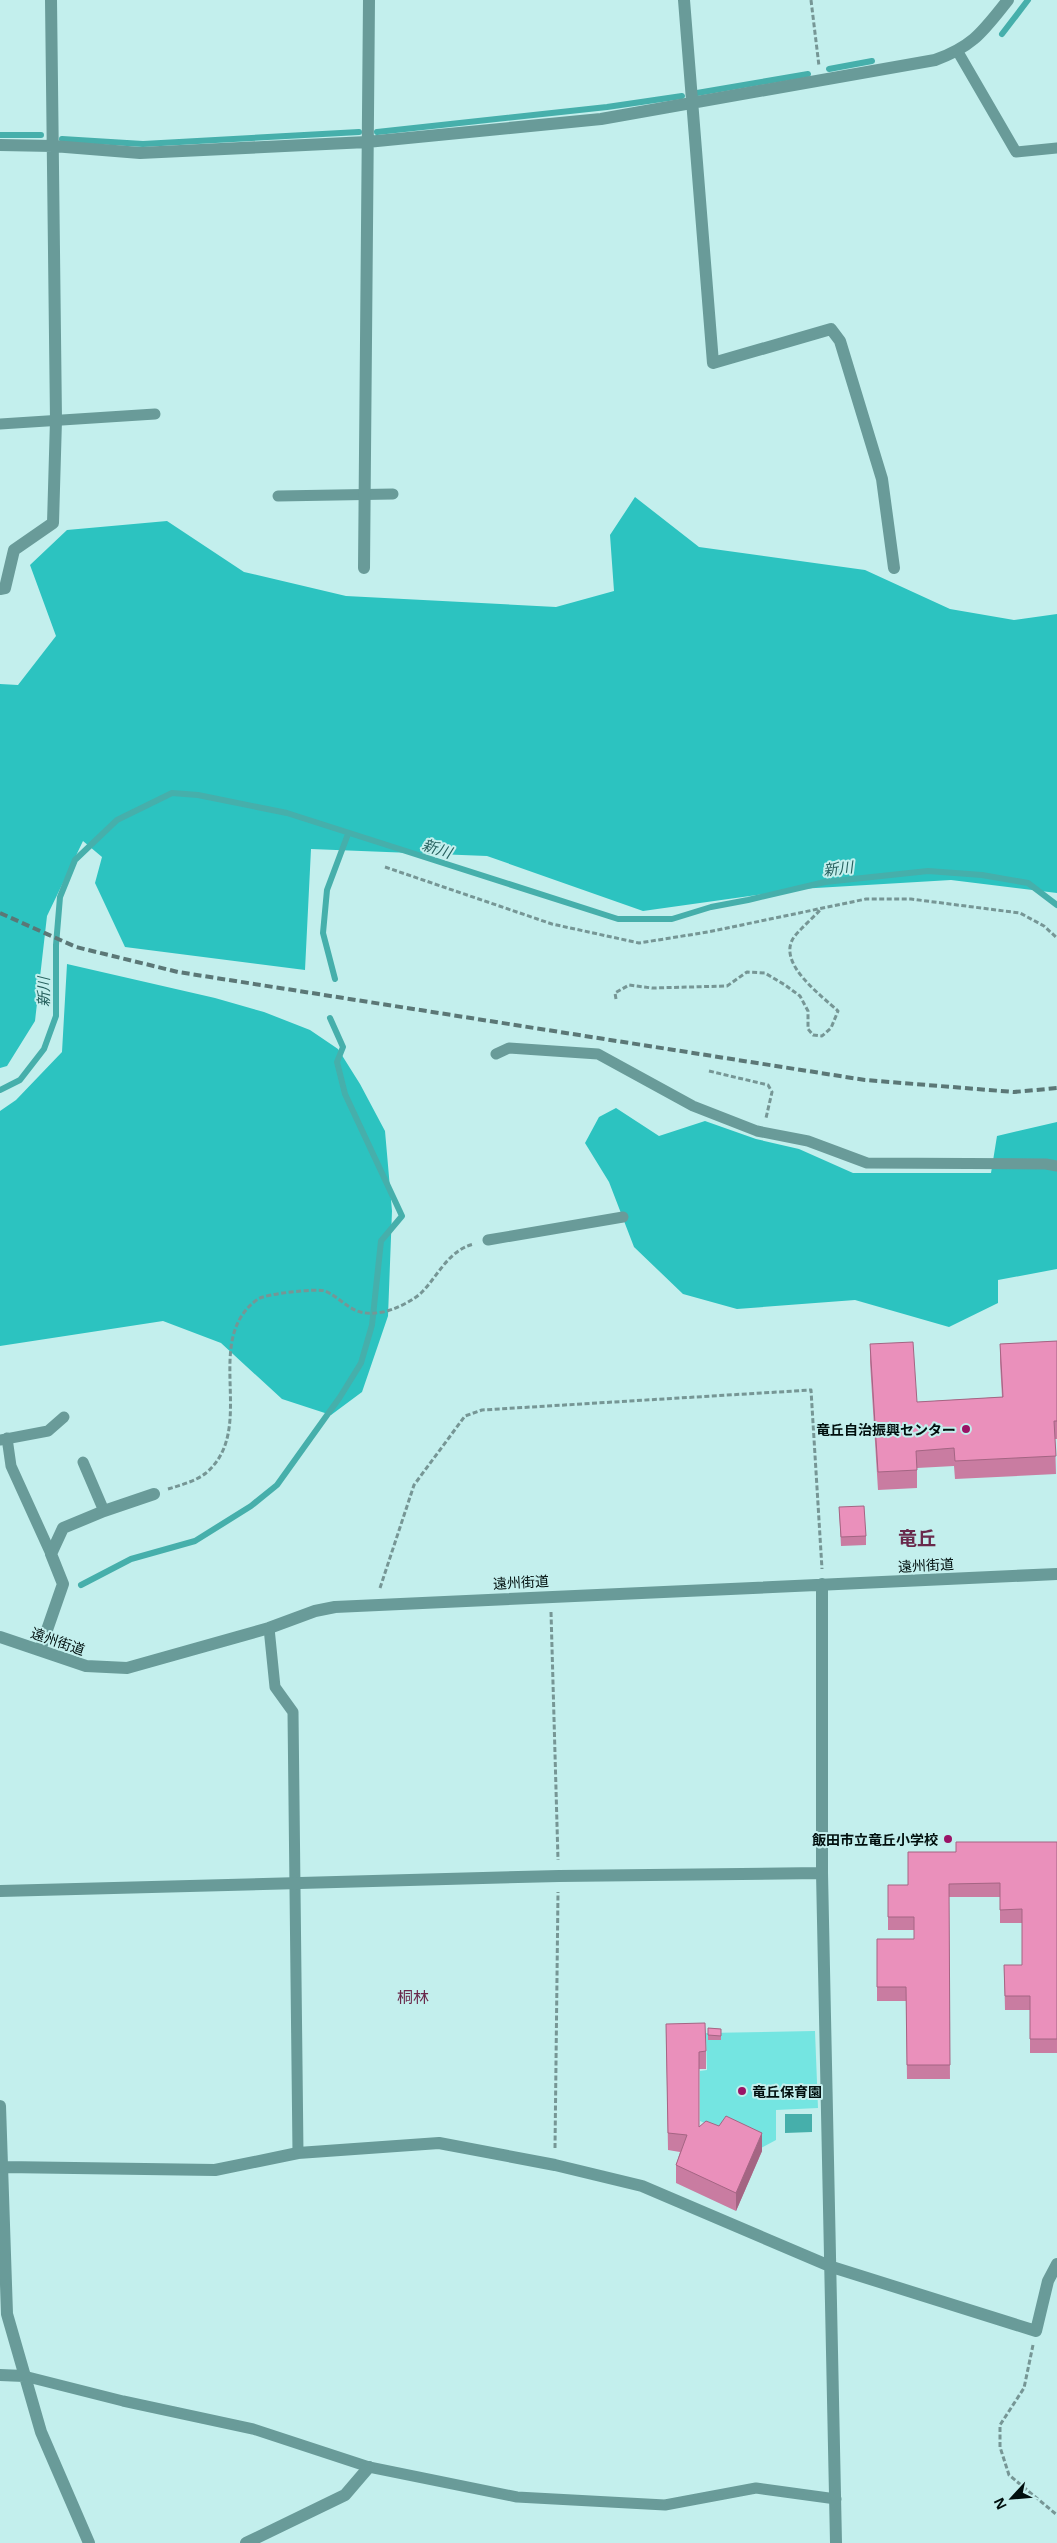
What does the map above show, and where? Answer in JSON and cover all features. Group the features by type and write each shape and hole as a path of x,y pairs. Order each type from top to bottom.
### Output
{"street":[{"path":"0,589 5,588 14,550 52,523 56,420 51,0"},
{"path":"364,568 369,0"},
{"path":"684,0 713,363 831,329 840,341 882,479 894,568"},
{"path":"0,145 53,146 140,153 368,142 601,119 935,60 958,52 973,42 1008,0"},
{"path":"40,1650 63,1584 51,1554 63,1528 104,1511 154,1494"},
{"name":"遠州街道","path":"0,1638 86,1666 127,1668 268,1628 315,1611 375,1604 1057,1574"},
{"path":"822,1584 822,1873 832,2267 836,2543"},
{"path":"0,1891 559,1876 822,1873"},
{"path":"0,2106 4,2167 8,2314 41,2432 89,2543"},
{"path":"4,2167 215,2170 298,2153 439,2143 536,2161 642,2186 832,2267 1036,2331 1048,2281 1057,2264"},
{"path":"0,2375 24,2376"},
{"path":"246,2543 345,2496 369,2467"}],"lane":[{"path":"958,52 1016,152 1057,148"},
{"path":"0,424 155,414"},
{"path":"278,496 393,494"},
{"path":"496,1054 509,1048 598,1054 693,1106 770,1133 808,1141 867,1164 1046,1164 1057,1166"},
{"path":"488,1240 623,1217"},
{"path":"51,1554 11,1466 3,1439 48,1431 64,1417"},
{"path":"82,1462 104,1511"},
{"path":"268,1628 275,1686 293,1712 298,2153"},
{"path":"24,2376 123,2401 254,2429 369,2467 517,2497 665,2505 756,2488 836,2499"}],"path":[{"path":"811,0 820,81"},
{"path":"385,867 552,924 639,943 708,932 866,899 911,899 1020,913 1044,926 1057,938"},
{"path":"616,999 615,992 628,985 652,988 727,986 747,972 765,973 786,984 800,996 808,1011 808,1029 813,1035 822,1036 831,1028 838,1011 803,978 792,963 790,950 794,938 822,908"},
{"path":"709,1072 768,1085 772,1092 765,1120 770,1133"},
{"path":"154,1494 205,1474 214,1465 224,1448 231,1419 229,1365 236,1322 259,1298 302,1291 324,1290 354,1312 382,1312 422,1293 442,1266 465,1246 488,1240"},
{"path":"375,1604 414,1485 465,1416 482,1410 811,1390 822,1584"},
{"path":"1036,2331 1024,2388 1000,2425 1000,2447 1009,2475 1057,2515"}],"shaded area":[{"path":"635,497 699,547 865,570 950,609 1014,620 1057,614 1057,893 951,880 799,889 643,911 487,856 311,849 305,970 125,947 95,883 102,857 83,841 47,916 35,1021 7,1066 0,1068 0,684 18,685 56,636 30,565 67,530 167,521 244,572 346,596 556,607 614,591 610,535"},
{"path":"67,964 215,998 264,1012 310,1030 338,1049 360,1084 385,1131 392,1211 388,1316 362,1392 331,1415 282,1399 221,1343 163,1321 0,1346 0,1111 16,1100 62,1052"},
{"path":"616,1108 659,1136 705,1121 756,1139 799,1149 853,1173 991,1173 997,1136 1057,1122 1057,1269 998,1280 998,1303 949,1327 855,1300 737,1309 683,1294 634,1247 609,1182 585,1143 599,1117"},
{"path":"815,2031 818,2108 776,2110 776,2140 761,2148 700,2121 700,2071 707,2070 706,2033"},
{"path":"785,2114 812,2114 812,2132 785,2133"}],"building":[{"name":"竜丘自治振興センター","path":"1057,1341 1057,1421 1054,1421 1056,1456 955,1461 954,1448 916,1451 917,1470 878,1472 870,1344 913,1342 917,1402 1003,1397 1000,1344"},
{"path":"864,1506 866,1536 841,1537 839,1507"},
{"path":"956,1842 1057,1842 1057,2039 1030,2039 1030,1996 1005,1996 1004,1965 1022,1965 1022,1909 1000,1910 1000,1883 949,1884 950,2065 907,2065 906,1987 877,1987 877,1939 914,1939 914,1917 888,1917 888,1885 908,1885 908,1852 956,1852"},
{"path":"705,2023 706,2051 699,2052 699,2127 706,2121 719,2126 726,2116 762,2133 736,2193 676,2165 687,2135 668,2133 666,2024"},
{"path":"708,2028 721,2029 721,2036 708,2035"}],"waterway":[{"path":"1002,34 1028,0"},
{"path":"829,69 872,61"},
{"path":"697,93 808,74"},
{"path":"377,132 607,107 682,96"},
{"path":"62,139 143,144 359,132"},
{"path":"0,135 41,135"},
{"name":"新川","path":"0,1090 20,1080 44,1049 56,1016 56,945 60,897 75,860 117,820 172,793 198,795 287,813 618,919 672,919 711,907 825,882 928,871 982,875 1028,883 1057,905"},
{"path":"335,979 323,933 327,890 348,834"},
{"path":"81,1585 131,1559 195,1541 251,1506 277,1485 340,1397 361,1363 372,1325 381,1241 402,1216 345,1094 337,1062 343,1047 330,1018"}],"railway":[{"path":"0,913 76,947 178,972 865,1080 1014,1092 1057,1088"}],"place":[{"name":"竜丘自治振興センター","path":"966,1429"},
{"name":"飯田市立竜丘小学校","path":"948,1839"},
{"name":"竜丘保育園","path":"742,2091"}],"district":[{"name":"竜丘","path":"917,1538"},
{"name":"桐林","path":"413,1997"}]}
